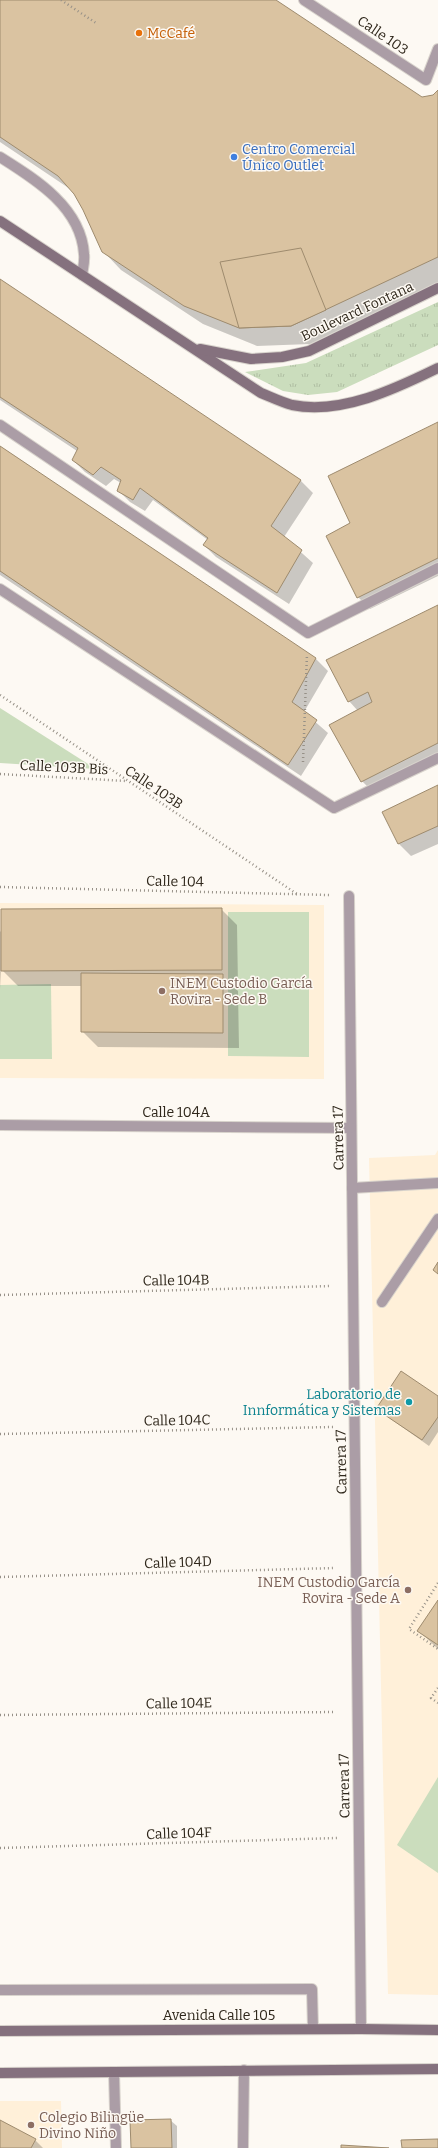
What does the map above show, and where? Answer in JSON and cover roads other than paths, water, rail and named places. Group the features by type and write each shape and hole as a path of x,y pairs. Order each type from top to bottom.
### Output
{"main road":[{"name":"Boulevard Fontana","path":"0,221 261,392 294,405 324,406 348,403 378,394 438,368"},
{"name":"Boulevard Fontana","path":"192,347 251,359 282,357 309,351 438,288"},
{"name":"Avenida Calle 105","path":"0,2031 313,2029 438,2030"},
{"path":"0,2073 438,2069"}],"street":[{"name":"Calle 103","path":"304,0 426,80 438,49"},
{"path":"0,157 37,181 65,208 81,238 84,254 82,275"},
{"path":"0,424 308,633 438,568"},
{"path":"0,589 334,808 438,758"},
{"name":"Carrera 17","path":"349,896 361,2029"},
{"name":"Calle 104A","path":"0,1125 352,1128"},
{"path":"352,1188 438,1183"},
{"path":"382,1302 438,1219"},
{"path":"0,1990 312,1989 313,2029"},
{"path":"243,2148 244,2070"},
{"path":"114,2072 116,2148"}],"place":[{"name":"McCafé","path":"139,33"},
{"name":"Centro Comercial Único Outlet","path":"234,157"},
{"name":"INEM Custodio García Rovira - Sede B","path":"162,991"},
{"name":"Laboratorio de Innformática y Sistemas","path":"409,1402"},
{"name":"INEM Custodio García Rovira - Sede A","path":"408,1590"},
{"name":"Colegio Bilingüe Divino Niño","path":"31,2125"}]}
